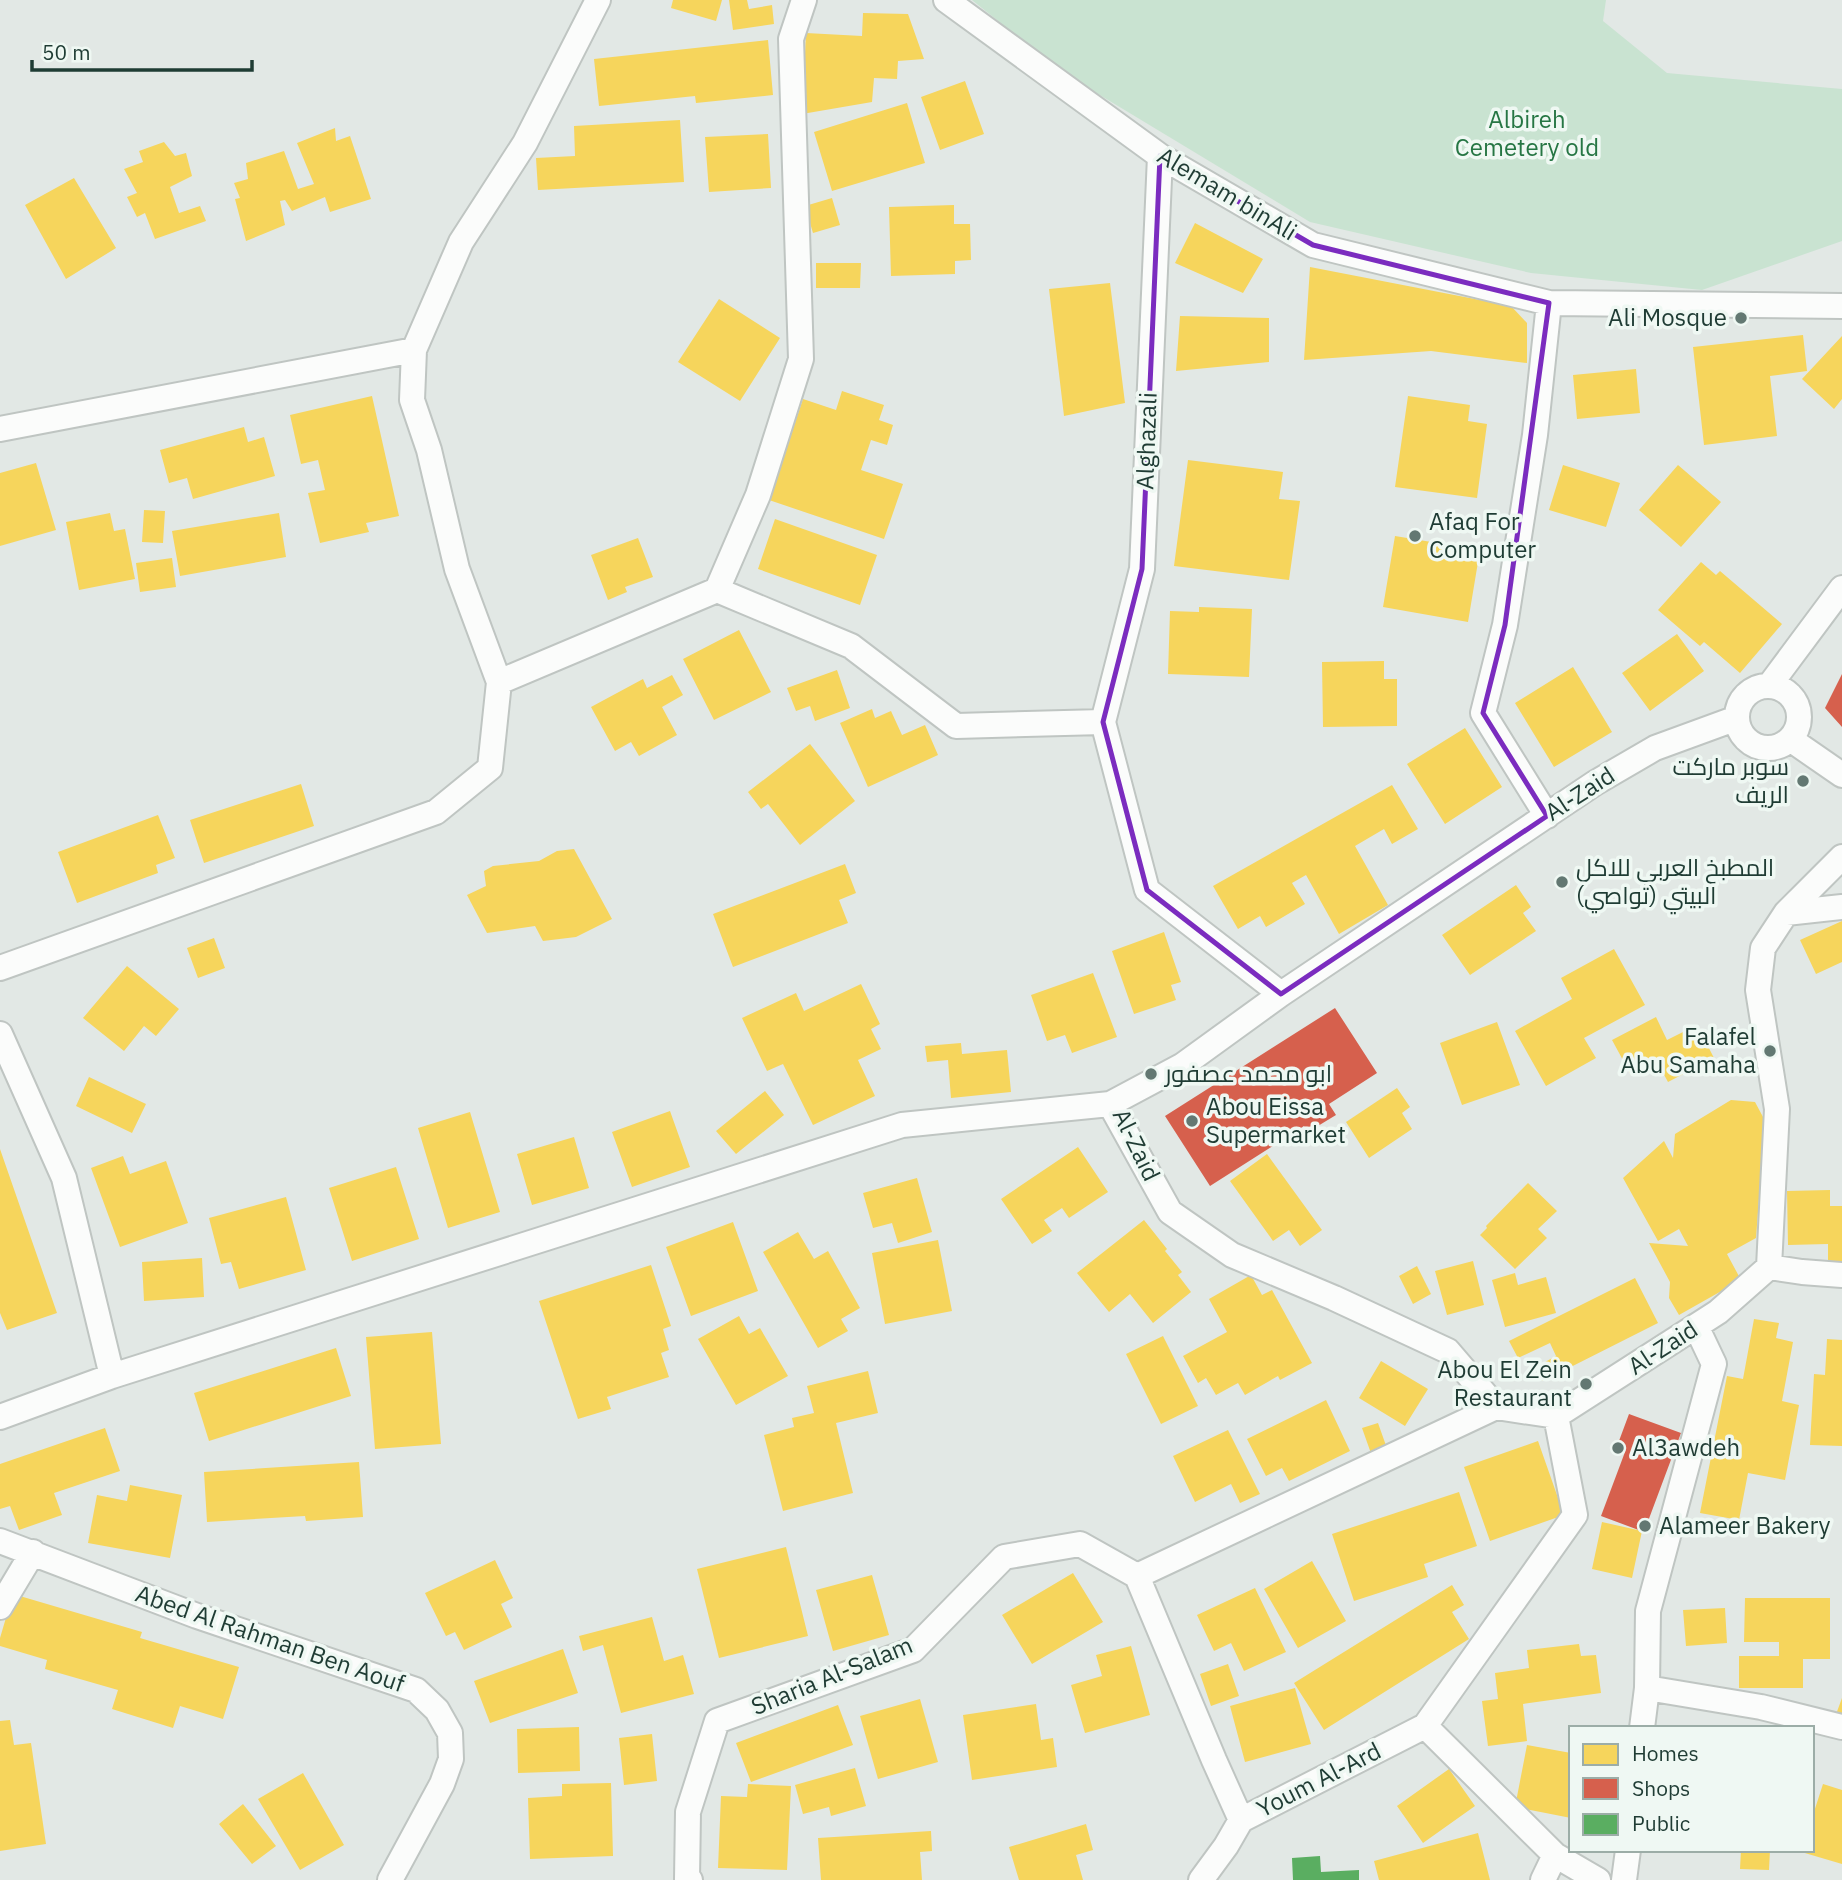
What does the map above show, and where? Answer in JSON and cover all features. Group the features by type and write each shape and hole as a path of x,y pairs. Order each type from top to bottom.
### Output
{"street":[{"path":"0,968 436,812 490,768 499,682 457,569 429,450 412,400 414,350 461,242 525,144 598,0"},
{"path":"499,682 717,590 758,495 801,359 791,39 804,0"},
{"name":"Alemam binAli","path":"946,0 1160,156 1313,245 1549,303 1842,306"},
{"name":"Alghazali","path":"1103,722 1142,569 1160,156"},
{"path":"1547,816 1482,713 1505,625 1535,435 1549,303"},
{"path":"0,429 414,350"},
{"path":"1769,686 1842,588"},
{"path":"717,590 851,646 956,726 1103,722 1147,890 1281,994"},
{"path":"1769,686 1787,692 1799,709 1796,730 1790,739 1771,748 1751,743 1744,736 1737,718 1743,699 1759,687 1769,686"},
{"name":"Al-Zaid","path":"1496,1407 1448,1351 1334,1298 1232,1255 1170,1212 1110,1104 1182,1065 1281,994 1595,783 1655,748 1737,718"},
{"path":"1790,739 1842,775"},
{"path":"1842,857 1786,913 1763,948 1758,990 1777,1109 1769,1267 1842,1275"},
{"path":"1786,913 1842,907"},
{"path":"0,1034 64,1178 113,1376"},
{"path":"0,1417 113,1376 902,1125 1110,1104"},
{"name":"Al-Zaid","path":"1556,1416 1718,1312 1769,1267"},
{"path":"1642,1726 1647,1688 1648,1611 1713,1364 1696,1326"},
{"path":"1241,1820 1137,1576 1496,1407 1556,1416 1575,1515 1425,1726 1555,1855 1598,1880"},
{"name":"Abed Al Rahman Ben Aouf","path":"0,1541 197,1616 416,1690 438,1710 450,1733 452,1759 442,1784 390,1880"},
{"name":"Sharia Al-Salam","path":"685,1880 688,1812 717,1721 913,1650 1004,1557 1080,1544 1137,1576"},
{"path":"0,1607 33,1552"},
{"path":"1647,1688 1761,1707 1842,1727"},
{"name":"Youm Al-Ard","path":"1201,1880 1241,1820 1425,1726"},
{"path":"1624,1880 1628,1852"},
{"path":"1543,1880 1555,1855"}],"highlighted area":[{"path":"1160,156 1313,245 1549,303 1505,625 1483,713 1547,816 1281,994 1147,890 1103,722 1142,569"}],"green space":[{"name":"Albireh Cemetery old","path":"972,0 1606,0 1603,21 1667,73 1842,89 1842,241 1702,290 1531,273 1310,222 1060,71"}],"building: Homes":[{"path":"673,0 722,0 716,21 671,8"},
{"path":"729,0 747,0 749,9 772,5 774,24 733,30"},
{"path":"863,13 908,14 924,59 898,61 897,79 874,78 872,102 802,114 806,33 862,36"},
{"path":"768,40 773,95 696,103 695,96 599,106 594,59"},
{"path":"965,81 984,134 940,150 921,97"},
{"path":"907,103 925,163 832,191 814,132"},
{"path":"680,120 684,182 538,190 536,158 575,156 574,126"},
{"path":"335,128 336,141 350,136 371,199 330,212 325,197 292,211 285,200 280,201 285,225 246,241 235,199 240,198 234,183 248,179 246,163 284,151 298,189 314,184 297,143"},
{"path":"768,134 771,188 709,192 705,137"},
{"path":"164,142 175,156 186,153 192,176 170,187 179,213 200,206 206,221 155,239 145,213 137,217 127,197 137,193 124,169 143,162 139,151"},
{"path":"74,178 116,248 66,279 25,205"},
{"path":"832,198 840,225 813,233 805,206"},
{"path":"954,205 954,224 970,224 971,260 955,261 955,274 891,276 889,207"},
{"path":"1195,223 1263,259 1243,293 1175,263"},
{"path":"816,263 861,263 860,288 816,288"},
{"path":"1310,267 1511,306 1527,323 1527,363 1431,351 1304,360"},
{"path":"1110,283 1125,403 1064,416 1049,289"},
{"path":"719,299 780,338 740,401 678,362"},
{"path":"1180,316 1269,318 1269,362 1176,371"},
{"path":"1803,335 1807,371 1770,376 1777,436 1704,445 1693,347"},
{"path":"1842,336 1842,399 1834,409 1802,379"},
{"path":"1636,369 1640,413 1577,419 1573,375"},
{"path":"842,391 884,405 879,420 893,425 887,445 871,440 861,470 903,484 884,539 769,500 803,399 836,410"},
{"path":"372,396 399,516 366,523 369,532 320,543 308,493 325,490 318,460 301,464 290,415"},
{"path":"1408,396 1470,405 1468,421 1487,424 1477,498 1395,487"},
{"path":"244,427 248,442 264,437 275,476 193,499 187,478 169,483 160,450"},
{"path":"1188,460 1283,472 1279,499 1300,501 1289,580 1174,566"},
{"path":"36,463 56,530 0,546 0,473"},
{"path":"1563,465 1620,483 1606,527 1549,510"},
{"path":"1678,465 1721,502 1681,547 1639,510"},
{"path":"144,510 165,511 163,543 142,542"},
{"path":"110,513 114,531 125,529 135,579 79,590 66,522"},
{"path":"279,513 286,557 180,576 172,531"},
{"path":"775,519 877,555 860,605 758,569"},
{"path":"1395,536 1480,550 1468,622 1383,607"},
{"path":"638,538 653,577 625,587 627,592 608,600 591,555"},
{"path":"172,558 176,587 140,592 136,563"},
{"path":"1701,562 1716,575 1720,571 1782,624 1740,673 1704,642 1700,646 1658,610"},
{"path":"1199,607 1252,609 1249,677 1168,674 1170,611 1199,612"},
{"path":"739,630 771,692 714,720 683,659"},
{"path":"1677,634 1704,671 1650,711 1622,673"},
{"path":"1384,661 1384,679 1397,679 1397,726 1323,727 1322,662"},
{"path":"1573,667 1612,732 1554,767 1515,703"},
{"path":"837,670 850,708 815,721 810,706 796,711 787,688"},
{"path":"672,675 683,695 662,707 677,735 639,756 631,742 615,751 591,707 643,679 647,688"},
{"path":"872,709 875,718 891,711 902,735 925,725 938,755 868,787 840,723"},
{"path":"1465,728 1502,787 1445,824 1407,764"},
{"path":"810,744 855,801 800,845 768,804 761,809 748,792"},
{"path":"301,784 314,826 204,863 190,820"},
{"path":"1392,785 1418,829 1392,844 1384,829 1355,846 1388,905 1339,934 1306,875 1292,883 1305,904 1266,927 1260,916 1238,929 1213,886"},
{"path":"158,815 175,858 156,865 158,873 77,903 58,852"},
{"path":"574,849 612,919 576,937 543,941 535,926 487,933 467,895 486,886 484,871 493,866 539,861 557,851"},
{"path":"845,864 856,893 839,900 848,923 733,967 713,914"},
{"path":"1516,885 1531,907 1523,913 1536,931 1470,975 1442,935"},
{"path":"1842,921 1842,962 1816,974 1800,940"},
{"path":"1164,932 1181,982 1171,985 1176,1000 1134,1014 1112,951"},
{"path":"214,938 225,968 198,978 187,948"},
{"path":"1614,949 1645,1005 1584,1038 1596,1058 1546,1086 1515,1031 1572,999 1561,978"},
{"path":"127,966 179,1009 156,1036 144,1026 124,1051 83,1018"},
{"path":"1093,973 1117,1037 1072,1053 1065,1035 1047,1041 1031,995"},
{"path":"861,984 880,1024 871,1029 881,1049 858,1060 875,1096 813,1125 783,1064 767,1071 742,1018 796,993 804,1011"},
{"path":"1656,1017 1667,1040 1697,1025 1714,1058 1668,1082 1657,1062 1631,1075 1612,1040"},
{"path":"1497,1022 1520,1085 1462,1105 1440,1043"},
{"path":"961,1043 962,1054 1007,1050 1011,1092 951,1098 948,1060 927,1062 925,1046"},
{"path":"89,1077 146,1104 132,1133 76,1106"},
{"path":"1397,1088 1410,1107 1402,1113 1412,1129 1369,1158 1346,1122"},
{"path":"765,1091 784,1115 736,1154 716,1131"},
{"path":"1731,1100 1755,1102 1770,1130 1764,1133 1756,1238 1727,1254 1741,1280 1679,1315 1669,1298 1670,1282 1649,1243 1688,1246 1679,1229 1658,1241 1623,1178 1664,1141 1673,1158 1675,1134"},
{"path":"670,1111 690,1167 632,1187 612,1132"},
{"path":"470,1112 500,1212 448,1228 418,1128"},
{"path":"574,1137 589,1188 532,1205 517,1154"},
{"path":"1078,1147 1108,1192 1069,1218 1062,1208 1044,1220 1052,1231 1032,1244 1001,1199"},
{"path":"0,1149 57,1313 7,1330 0,1313"},
{"path":"1267,1154 1322,1230 1300,1246 1289,1230 1273,1241 1230,1181"},
{"path":"123,1156 130,1174 166,1161 188,1223 120,1247 91,1168"},
{"path":"396,1167 419,1239 352,1261 329,1188"},
{"path":"917,1178 932,1232 898,1243 892,1223 873,1228 863,1193"},
{"path":"1528,1183 1557,1211 1538,1229 1547,1238 1515,1269 1480,1235"},
{"path":"1830,1190 1830,1206 1842,1206 1842,1267 1828,1267 1828,1244 1788,1245 1787,1191"},
{"path":"286,1197 306,1270 239,1289 231,1262 221,1264 209,1218"},
{"path":"1144,1220 1167,1249 1165,1251 1182,1272 1178,1275 1191,1292 1153,1323 1130,1294 1109,1312 1077,1273"},
{"path":"733,1222 758,1291 691,1316 666,1247"},
{"path":"798,1232 814,1259 828,1251 860,1308 841,1319 848,1331 818,1348 763,1252"},
{"path":"938,1240 952,1311 885,1324 872,1253"},
{"path":"202,1258 204,1297 144,1301 142,1262"},
{"path":"1473,1261 1484,1305 1447,1315 1435,1271"},
{"path":"651,1265 671,1326 663,1329 669,1350 661,1353 669,1377 607,1397 611,1409 578,1419 539,1301"},
{"path":"1417,1266 1431,1294 1413,1304 1399,1276"},
{"path":"1515,1273 1518,1285 1546,1277 1556,1313 1505,1327 1492,1280"},
{"path":"1251,1275 1262,1295 1272,1290 1312,1363 1280,1380 1278,1376 1245,1395 1238,1383 1216,1395 1206,1378 1198,1383 1183,1356 1227,1332 1209,1299"},
{"path":"1635,1278 1658,1323 1543,1381 1536,1367 1556,1356 1550,1343 1518,1358 1509,1341"},
{"path":"739,1316 749,1334 760,1328 788,1376 736,1405 698,1339"},
{"path":"1754,1319 1779,1323 1776,1338 1793,1342 1782,1401 1799,1405 1785,1480 1748,1473 1739,1520 1700,1513 1727,1376 1743,1379"},
{"path":"432,1332 441,1444 375,1449 366,1337"},
{"path":"1163,1336 1198,1406 1161,1424 1126,1354"},
{"path":"1827,1339 1842,1340 1842,1446 1810,1445 1814,1374 1825,1375"},
{"path":"336,1348 351,1396 209,1441 194,1393"},
{"path":"1381,1361 1428,1389 1405,1426 1359,1398"},
{"path":"868,1371 878,1413 836,1423 853,1493 783,1511 764,1435 794,1427 792,1418 814,1413 807,1386"},
{"path":"1326,1400 1350,1451 1289,1481 1282,1468 1266,1476 1247,1439"},
{"path":"1378,1423 1389,1454 1373,1459 1362,1428"},
{"path":"105,1428 120,1471 54,1493 62,1515 19,1530 10,1506 0,1509 0,1464"},
{"path":"1228,1430 1260,1494 1240,1503 1231,1484 1195,1502 1173,1456"},
{"path":"1538,1441 1564,1515 1490,1541 1464,1467"},
{"path":"359,1462 363,1517 306,1521 305,1516 207,1522 204,1472"},
{"path":"130,1485 182,1495 170,1558 88,1543 97,1495 127,1501"},
{"path":"1459,1492 1477,1546 1424,1564 1428,1577 1354,1601 1332,1534"},
{"path":"1602,1522 1642,1531 1632,1578 1592,1569"},
{"path":"786,1547 808,1636 719,1658 697,1569"},
{"path":"495,1560 513,1598 501,1604 512,1627 464,1650 455,1632 446,1636 425,1593"},
{"path":"1312,1561 1346,1621 1298,1648 1264,1589"},
{"path":"1073,1573 1103,1622 1032,1664 1002,1615"},
{"path":"872,1575 889,1635 833,1651 816,1590"},
{"path":"1452,1585 1464,1605 1452,1612 1469,1639 1324,1730 1294,1683"},
{"path":"1255,1588 1286,1652 1244,1671 1231,1643 1214,1651 1197,1615"},
{"path":"13,1594 142,1632 140,1638 239,1667 223,1719 180,1706 173,1728 112,1709 118,1690 45,1669 47,1660 0,1646"},
{"path":"1745,1598 1830,1598 1830,1659 1803,1659 1803,1688 1739,1688 1739,1656 1779,1656 1779,1642 1744,1642"},
{"path":"1725,1608 1727,1643 1686,1646 1683,1610"},
{"path":"652,1617 664,1661 683,1655 694,1694 621,1713 603,1645 583,1651 579,1636"},
{"path":"1579,1644 1581,1656 1596,1655 1601,1693 1523,1704 1527,1741 1488,1746 1482,1701 1498,1699 1495,1673 1529,1668 1527,1650"},
{"path":"1131,1646 1150,1715 1085,1733 1071,1685 1102,1676 1096,1655"},
{"path":"563,1649 578,1693 490,1723 474,1681"},
{"path":"1228,1664 1239,1696 1211,1706 1200,1674"},
{"path":"1295,1688 1311,1744 1245,1762 1230,1706"},
{"path":"1842,1698 1842,1719 1835,1717"},
{"path":"920,1699 938,1762 878,1779 860,1716"},
{"path":"1036,1704 1041,1740 1053,1738 1057,1767 972,1780 963,1715"},
{"path":"838,1705 853,1745 751,1782 736,1743"},
{"path":"10,1720 14,1745 31,1743 46,1844 0,1851 0,1721"},
{"path":"579,1727 580,1771 518,1773 517,1729"},
{"path":"652,1734 657,1781 624,1785 619,1738"},
{"path":"1527,1745 1569,1753 1569,1818 1515,1807"},
{"path":"855,1768 866,1806 831,1816 829,1807 803,1814 795,1785"},
{"path":"1449,1769 1475,1806 1423,1843 1397,1806"},
{"path":"303,1773 344,1845 300,1870 258,1799"},
{"path":"611,1783 613,1856 530,1859 528,1798 562,1796 562,1784"},
{"path":"748,1784 791,1786 787,1870 718,1868 721,1796 747,1797"},
{"path":"1823,1784 1842,1790 1842,1864 1801,1852 1814,1852 1814,1812"},
{"path":"243,1804 276,1846 252,1864 219,1824"},
{"path":"1086,1824 1093,1850 1076,1855 1083,1880 1019,1880 1009,1847"},
{"path":"931,1831 932,1851 920,1852 922,1880 821,1880 818,1838"},
{"path":"1478,1833 1490,1880 1379,1880 1374,1861"},
{"path":"1741,1852 1770,1852 1769,1870 1740,1869"}],"building: Shops":[{"path":"1842,674 1842,727 1825,708"},
{"path":"1335,1008 1377,1073 1329,1104 1336,1115 1308,1132 1304,1126 1210,1186 1165,1116"},
{"path":"1629,1414 1681,1433 1644,1532 1601,1516 1625,1452 1616,1449"}],"building: Public":[{"path":"1320,1856 1321,1872 1359,1870 1359,1880 1293,1880 1292,1858"}],"place":[{"name":"Ali Mosque","path":"1741,318"},
{"name":"Afaq For Computer","path":"1415,536"},
{"name":"سوبر ماركت الريف","path":"1803,781"},
{"name":"المطبخ العربي للاكل البيتي (تواصي)","path":"1562,882"},
{"name":"Falafel Abu Samaha","path":"1770,1051"},
{"name":"ابو محمد عصفور","path":"1151,1074"},
{"name":"Abou Eissa Supermarket","path":"1192,1121"},
{"name":"Abou El Zein Restaurant","path":"1586,1384"},
{"name":"Al3awdeh","path":"1618,1448"},
{"name":"Alameer Bakery","path":"1645,1526"}]}
